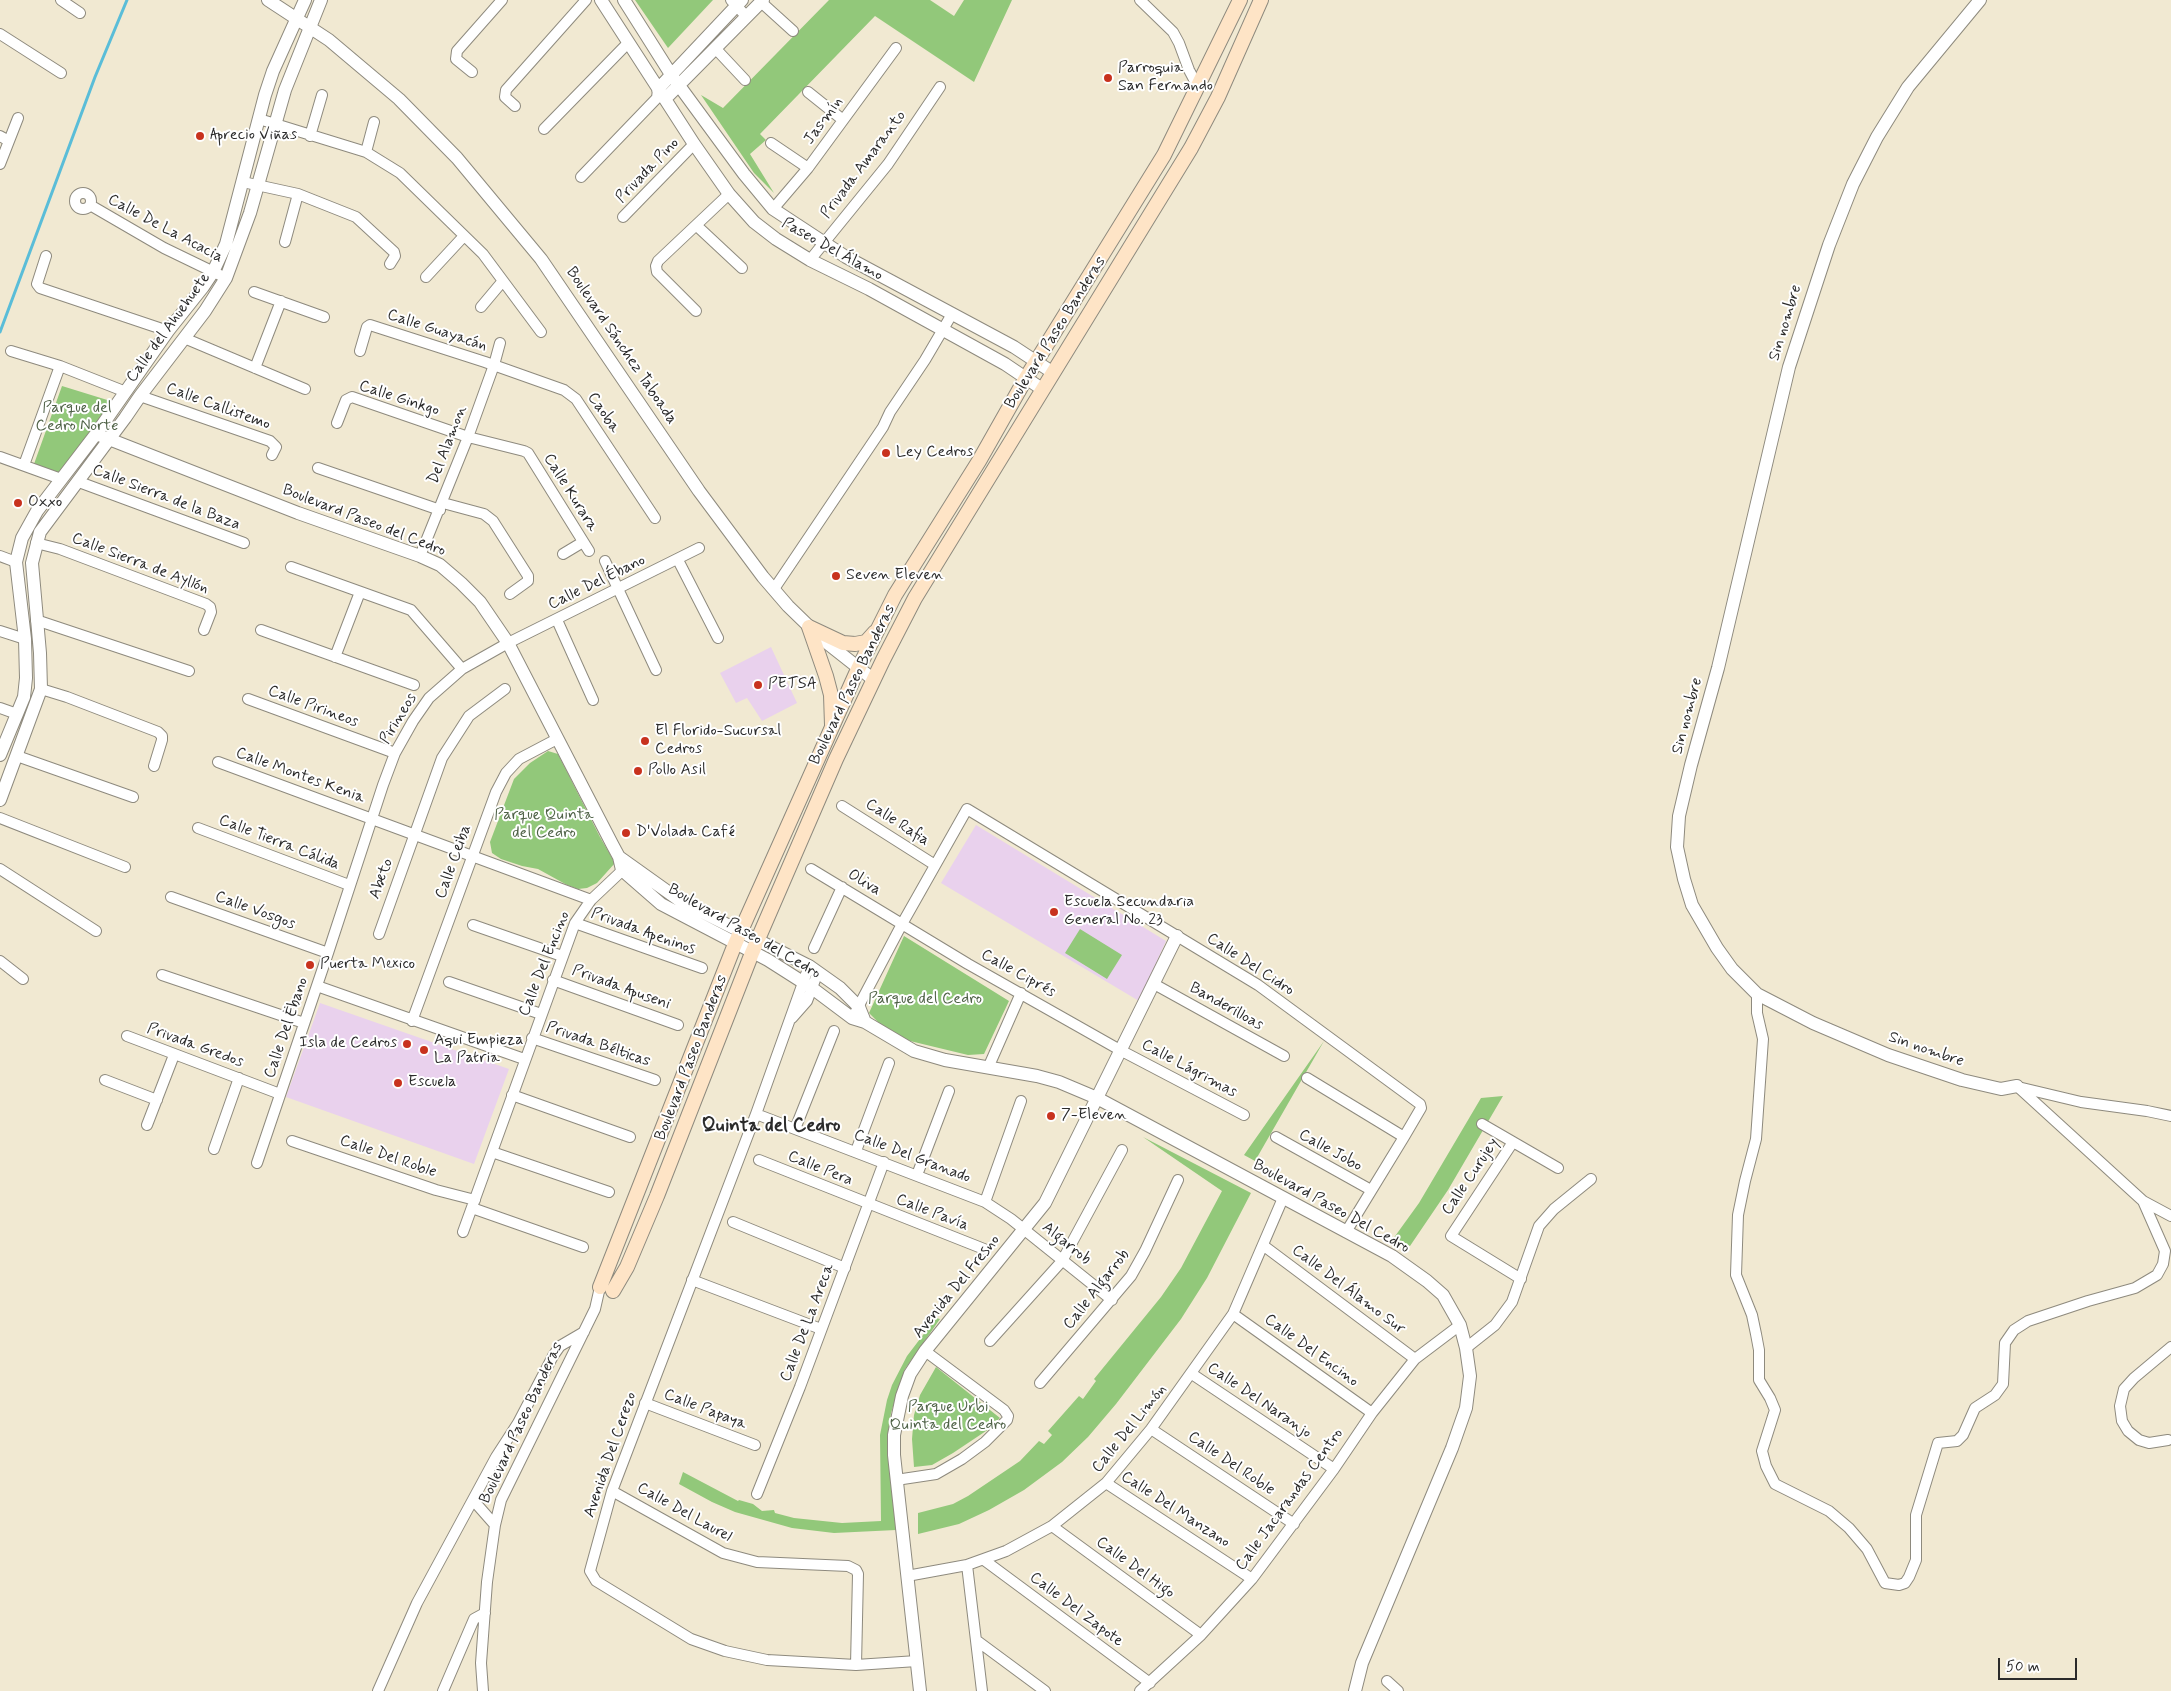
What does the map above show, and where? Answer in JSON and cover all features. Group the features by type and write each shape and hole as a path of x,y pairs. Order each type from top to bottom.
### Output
{"main road":[{"name":"Boulevard Paseo Banderas","path":"606,1289 738,938 858,670 895,595 979,461 1026,378 1164,155 1240,0"},
{"name":"Boulevard Paseo Banderas","path":"606,1289 627,1268 758,939 836,759 915,598 1191,148 1218,97 1260,0"},
{"path":"809,626 842,643 855,644 866,642 878,630"},
{"path":"809,626 826,676 830,695 832,728"}],"street":[{"path":"61,0 80,13"},
{"path":"268,0 328,40"},
{"path":"306,0 328,40"},
{"name":"Calle del Ahuehuete","path":"0,755 24,697 26,678 25,639 16,562 22,538 61,479 96,434 168,331 213,272 226,244 273,71 306,0"},
{"name":"Calle del Ahuehuete","path":"0,800 3,782 17,756 41,689 40,653 32,564 36,543 49,518 205,311 226,278 236,256 259,186 274,124 285,90 321,0"},
{"path":"472,72 456,59 457,51 502,0"},
{"path":"515,106 505,97 506,90 586,0"},
{"name":"Paseo Del Álamo","path":"624,0 675,81 744,174 773,209 846,257 1037,361 1052,372"},
{"path":"1140,0 1173,32 1198,87"},
{"name":"Sin nombre","path":"1980,0 1908,87 1877,137 1852,184 1829,245 1789,367 1718,668 1681,808 1678,847 1684,879 1692,905 1717,948 1732,969 1757,994 1813,1023 1888,1055 1962,1080 2001,1089 2018,1086"},
{"name":"Paseo Del Álamo","path":"604,1 660,95 729,194 744,212 776,239 810,260 836,275 869,289 1005,364 1042,389"},
{"path":"581,177 660,95 715,48 762,1 792,31"},
{"path":"675,81 736,2 746,16"},
{"path":"0,34 61,73"},
{"name":"Boulevard Sánchez Taboada","path":"328,40 399,99 457,158 541,259 714,513 774,589 809,626 858,670 874,680"},
{"path":"544,129 628,43"},
{"path":"715,48 746,80"},
{"name":"Jasmín","path":"773,209 808,168 896,48"},
{"name":"Privada Amaranto","path":"810,260 888,164 940,87"},
{"path":"808,92 844,120"},
{"path":"310,136 322,95"},
{"path":"0,164 5,138 18,118"},
{"path":"259,119 366,152 400,173 483,254 541,332"},
{"path":"366,152 374,122"},
{"path":"771,143 808,168"},
{"name":"Privada Pino","path":"623,218 694,144"},
{"path":"243,182 298,194 356,217 394,252 396,256 390,264"},
{"path":"285,242 298,194"},
{"path":"696,311 657,272 656,266 658,261 729,194"},
{"name":"Calle De La Acacia","path":"90,205 164,248 226,278"},
{"path":"696,226 742,268"},
{"path":"426,277 464,236"},
{"path":"46,256 38,284 40,288 168,331"},
{"path":"836,275 846,257"},
{"path":"481,307 502,282"},
{"path":"254,292 324,317"},
{"path":"255,368 281,301"},
{"path":"774,589 868,449 952,314"},
{"name":"Calle Guayacán","path":"360,351 367,327 370,325 494,365"},
{"path":"184,338 305,388"},
{"name":"Del Alamon","path":"420,556 468,437 500,343"},
{"path":"11,351 60,366 126,392"},
{"name":"Caoba","path":"494,365 571,394 655,518"},
{"path":"24,465 60,366"},
{"name":"Calle Callistemo","path":"140,396 270,441 276,447 272,455"},
{"name":"Calle Ginkgo","path":"337,423 346,400 352,397 468,437"},
{"name":"Boulevard Paseo del Cedro","path":"96,434 298,513 420,556 440,565 480,602 508,643 623,864 738,938 752,953 807,985 858,1020"},
{"name":"Calle Kurara","path":"468,437 527,452 586,546 563,554"},
{"path":"0,457 61,479"},
{"path":"318,468 441,506 484,514 493,521 528,576 528,581 510,594"},
{"name":"Calle Sierra de la Baza","path":"78,482 244,543"},
{"name":"Calle Sierra de Ayllón","path":"36,543 60,549 206,604 211,612 204,630"},
{"name":"Calle Del Ébano","path":"508,643 699,548"},
{"path":"0,556 16,562"},
{"path":"678,560 718,638"},
{"path":"605,561 656,670"},
{"path":"291,567 412,610 462,670"},
{"path":"335,657 360,592"},
{"path":"36,620 188,671"},
{"path":"557,620 593,700"},
{"path":"261,630 414,685"},
{"path":"0,631 25,639"},
{"name":"Pirineos","path":"372,818 395,754 413,721 429,698 462,670 508,643"},
{"path":"41,689 158,732 162,736 162,740 154,766"},
{"name":"Abeto","path":"379,934 442,758 469,716 506,689"},
{"name":"Calle Pirineos","path":"248,699 395,754"},
{"path":"0,708 17,714"},
{"name":"Calle Ceiba","path":"412,1021 493,798 506,773 519,760 557,739"},
{"path":"17,756 133,797"},
{"name":"Calle Montes Kenia","path":"218,762 591,900"},
{"name":"Calle Rafia","path":"842,806 935,865"},
{"name":"Calle Del Cidro","path":"859,1007 902,924 968,809 1258,985 1420,1104 1421,1108 1346,1232"},
{"path":"0,818 125,867"},
{"name":"Calle Del Ëbano","path":"257,1162 372,818"},
{"name":"Calle Tierra Cálida","path":"198,828 349,885"},
{"name":"Calle Del Encino","path":"463,1232 524,1059 575,923 591,900 623,864"},
{"path":"0,869 96,931"},
{"name":"Oliva","path":"811,869 902,924"},
{"path":"814,948 842,887"},
{"name":"Calle Vosgos","path":"171,896 328,953"},
{"name":"Privada Apeninos","path":"575,923 702,968"},
{"name":"Calle Ciprés","path":"902,924 1120,1050"},
{"path":"473,925 562,956"},
{"name":"Avenida Del Fresno","path":"920,1691 896,1480 894,1435 910,1374 925,1352 1045,1203 1177,936"},
{"name":"Boulevard Paseo del Cedro","path":"738,938 758,939 813,969 840,988 859,1007 858,1020"},
{"path":"0,961 23,979"},
{"name":"Avenida Del Cerezo","path":"813,969 790,1021 612,1491 590,1567 591,1574 596,1581 691,1639 725,1651 768,1660 856,1666 917,1660"},
{"path":"162,975 304,1023"},
{"name":"Privada Apuseni","path":"553,980 678,1025"},
{"path":"449,982 541,1014"},
{"name":"Banderilloas","path":"1154,984 1284,1056"},
{"path":"317,986 524,1059"},
{"path":"988,1068 1021,993"},
{"path":"1757,994 1757,1013 1762,1039 1756,1139 1744,1181 1738,1215 1736,1275 1752,1315 1759,1350 1759,1380 1775,1410 1762,1451 1766,1466 1776,1484 1829,1511 1849,1528 1867,1550 1885,1583 1899,1585 1905,1583 1909,1577 1916,1560 1916,1515 1938,1443 1957,1441 1963,1435 1975,1408 1995,1395 1999,1390 2003,1384 2005,1343 2014,1330 2028,1320 2135,1288 2157,1275 2163,1264 2165,1251 2143,1201"},
{"name":"Boulevard Paseo Del Cedro","path":"858,1020 923,1054 945,1060 1014,1071 1060,1082 1097,1098 1392,1256 1427,1281 1442,1295 1460,1325 1466,1348 1470,1376 1466,1408 1452,1448 1362,1663 1355,1691"},
{"path":"795,1129 834,1031"},
{"name":"Privada Gredos","path":"126,1036 280,1094"},
{"name":"Privada Bélticas","path":"532,1038 654,1080"},
{"name":"Calle Lágrimas","path":"1120,1050 1244,1115"},
{"path":"147,1125 174,1055"},
{"path":"856,1151 889,1063"},
{"path":"214,1149 239,1078"},
{"path":"1306,1078 1404,1137"},
{"path":"106,1080 157,1100"},
{"path":"2018,1086 2081,1102 2171,1116"},
{"path":"2018,1086 2143,1201 2171,1216"},
{"path":"917,1175 949,1091"},
{"path":"512,1095 630,1137"},
{"path":"985,1202 1021,1101"},
{"name":"Calle Del Granado","path":"756,1114 985,1202 1024,1229"},
{"name":"Calle Curujey","path":"1482,1124 1558,1168"},
{"name":"Calle Jobo","path":"1276,1137 1371,1190"},
{"name":"Calle Del Roble","path":"292,1141 436,1190 584,1247"},
{"name":"Calle Curujey","path":"1513,1142 1451,1236 1521,1279"},
{"path":"990,1341 1062,1261 1122,1150"},
{"path":"492,1152 609,1192"},
{"name":"Calle Pera","path":"759,1160 869,1205"},
{"name":"Calle De La Areca","path":"757,1494 884,1162"},
{"path":"1466,1348 1495,1325 1512,1302 1539,1226 1554,1209 1591,1179"},
{"name":"Calle Algarrob","path":"1040,1383 1131,1276 1146,1251 1178,1180"},
{"name":"Calle Del Limón","path":"907,1576 984,1560 1031,1539 1052,1526 1106,1483 1151,1429 1233,1314 1264,1246 1283,1198"},
{"name":"Calle Pavía","path":"869,1205 984,1249"},
{"path":"733,1222 845,1268"},
{"name":"Algarrob","path":"1024,1229 1112,1300"},
{"name":"Calle Del Álamo Sur","path":"1264,1246 1414,1359"},
{"path":"692,1280 821,1329"},
{"name":"Boulevard Paseo Banderas","path":"483,1691 481,1663 485,1614 495,1524 501,1500 606,1289"},
{"name":"Calle Del Encino","path":"1233,1314 1372,1413"},
{"name":"Calle Jacarandas Centro","path":"1140,1691 1150,1684 1201,1635 1252,1579 1334,1469 1372,1413 1414,1359 1460,1325"},
{"path":"378,1691 417,1603 496,1457 518,1423 553,1356 560,1346 584,1332"},
{"path":"2168,1440 2149,1443 2139,1440 2128,1432 2122,1421 2120,1406 2124,1389 2134,1378 2171,1347"},
{"path":"896,1480 936,1474 962,1459 985,1442 1007,1420 1008,1416 1004,1410 925,1352"},
{"name":"Calle Del Naranjo","path":"1192,1374 1334,1469"},
{"name":"Calle Papaya","path":"645,1403 755,1445"},
{"name":"Calle Del Roble","path":"1151,1429 1294,1524"},
{"name":"Calle Del Manzano","path":"1106,1483 1252,1579"},
{"name":"Calle Del Laurel","path":"612,1491 722,1554 757,1562 848,1566 856,1570 858,1574 856,1666"},
{"path":"473,1500 495,1524"},
{"name":"Calle Del Higo","path":"1052,1526 1201,1635"},
{"name":"Calle Del Zapote","path":"984,1560 1150,1684"},
{"path":"967,1565 982,1691"},
{"path":"443,1691 474,1619 485,1614"},
{"path":"976,1640 1045,1691"},
{"path":"1387,1681 1398,1691"}],"shaded area":[{"name":"PETSA","path":"771,647 797,703 762,721 747,698 736,703 720,673"},
{"name":"Escuela Secundaria General No. 23","path":"976,825 1166,941 1139,1001 941,883"},
{"name":"Escuela","path":"320,1003 509,1069 474,1164 286,1097"}],"green space":[{"path":"635,0 713,0 668,48"},
{"path":"829,0 930,0 954,16 964,0 1012,0 974,82 875,16 760,134 766,140 750,154 774,193 754,173 701,95 723,108"},
{"name":"Parque del Cedro Norte","path":"62,386 117,403 64,475 34,464"},
{"name":"Parque Quinta del Cedro","path":"548,751 558,754 615,863 597,883 587,888 578,889 567,885 538,869 501,859 492,853 490,842 514,779 530,763"},
{"path":"1080,929 1122,955 1107,979 1065,953"},
{"name":"Parque del Cedro","path":"904,936 1009,1001 984,1054 968,1055 910,1041 887,1031 869,1013"},
{"path":"1324,1041 1255,1161 1244,1155"},
{"path":"1503,1096 1448,1190 1410,1246 1393,1239 1419,1203 1481,1098"},
{"path":"1143,1137 1251,1193 1207,1278 1181,1319 1116,1404 1088,1437 1062,1462 1024,1490 989,1510 959,1524 918,1534 918,1513 953,1504 968,1496 1020,1461 1039,1441 1044,1444 1052,1435 1048,1431 1079,1396 1083,1399 1096,1381 1094,1379 1161,1297 1181,1268 1222,1191"},
{"path":"936,1318 940,1319 905,1369 891,1413 888,1456 896,1530 834,1533 792,1528 735,1512 679,1484 683,1472 738,1501 753,1504 762,1511 774,1510 775,1513 794,1518 842,1523 881,1521 880,1435 887,1400 892,1385 907,1356"},
{"name":"Parque Urbi Quinta del Cedro","path":"936,1367 1000,1418 986,1431 932,1465 914,1467 912,1439 914,1415 920,1395"}],"waterway":[{"path":"0,332 95,77 127,0"}],"place":[{"name":"Parroquia San Fernando","path":"1108,78"},
{"name":"Aprecio Viñas","path":"200,136"},
{"name":"Ley Cedros","path":"886,453"},
{"name":"Oxxo","path":"18,503"},
{"name":"Seven Eleven","path":"836,576"},
{"name":"PETSA","path":"758,685"},
{"name":"El Florido-Sucursal Cedros","path":"645,741"},
{"name":"Pollo Asil","path":"638,771"},
{"name":"D'Volada Café","path":"626,833"},
{"name":"Escuela Secundaria General No. 23","path":"1054,912"},
{"name":"Puerta Mexico","path":"310,965"},
{"name":"Isla de Cedros","path":"407,1044"},
{"name":"Aqui Empieza La Patria","path":"424,1050"},
{"name":"Escuela","path":"398,1083"},
{"name":"7-Eleven","path":"1051,1116"}],"district":[{"name":"Quinta del Cedro","path":"771,1127"}]}
